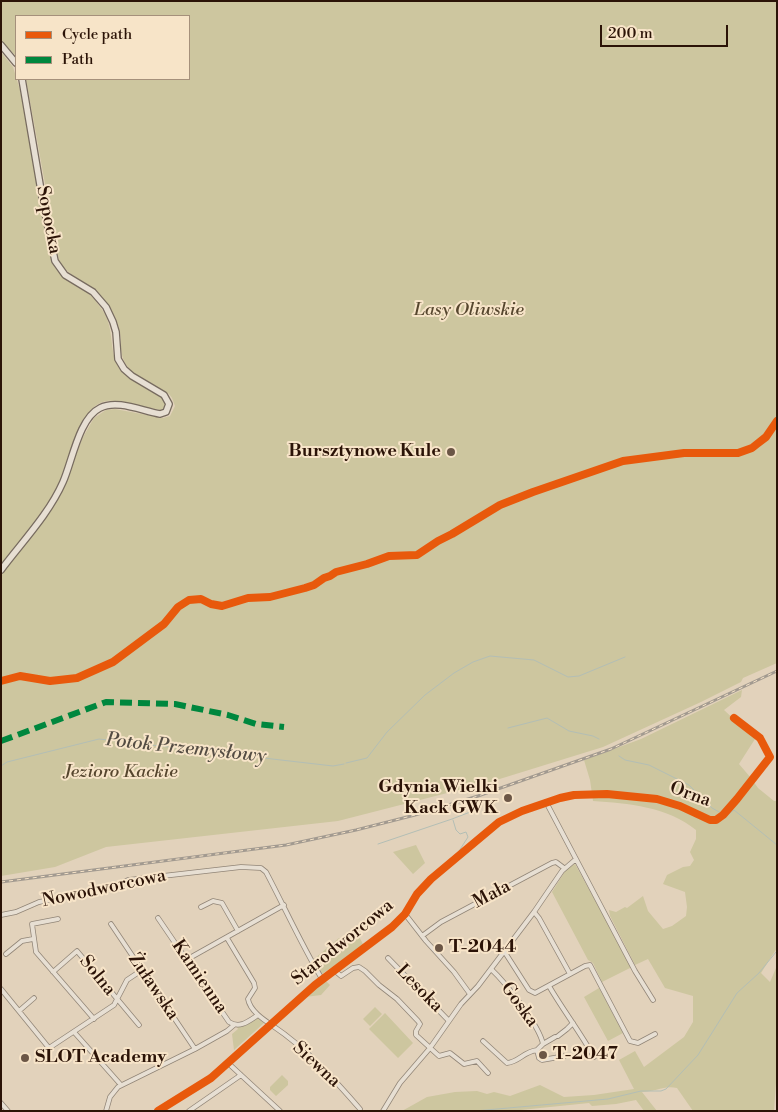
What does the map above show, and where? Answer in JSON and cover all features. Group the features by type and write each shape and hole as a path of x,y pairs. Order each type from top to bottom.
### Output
{"main road":[{"path":"1,45 15,62"},
{"name":"Sopocka","path":"1,570 54,500 63,483 79,438 94,412 102,407 115,405 160,414 166,412 169,404 164,395 132,376 124,369 118,359 116,332 109,312 92,292 65,275 55,261 22,80"}],"street":[{"name":"Orna","path":"546,802 574,795 607,794 658,799 680,806 707,819 716,820 725,813 770,757 760,738 734,718"},
{"path":"546,802 653,1000"},
{"name":"Starodworcowa","path":"158,1111 206,1082 322,979 392,927 405,914 418,894 431,880 484,834 509,816 546,802"},
{"path":"383,1111 400,1083 430,1048 491,969 564,868 576,859"},
{"name":"Mała","path":"422,936 441,922 552,863 556,862 564,868"},
{"name":"Nowodworcowa","path":"1,915 16,912 39,902 101,891 128,880 254,867 264,870 322,979"},
{"path":"201,907 214,901 222,904 238,931"},
{"path":"186,960 284,905"},
{"path":"534,912 570,974"},
{"path":"405,914 470,994"},
{"name":"Kamienna","path":"158,918 226,1018 234,1025 243,1024 258,1014"},
{"path":"58,919 32,924 36,952 94,1019"},
{"name":"Żuławska","path":"111,924 195,1048"},
{"path":"227,938 254,983 255,988 248,996 248,1001 258,1014 270,1024"},
{"path":"6,954 22,941 33,939"},
{"name":"Solna","path":"54,972 77,951 138,1025"},
{"path":"504,951 532,992 538,992 588,964 592,967 628,1038 632,1042 638,1043 655,1034"},
{"name":"Lesoka","path":"388,958 449,1021"},
{"path":"334,970 340,976 356,967 365,970 418,1021 420,1026 416,1034 430,1048 440,1056 450,1053 464,1064 478,1061 488,1073"},
{"name":"Goska","path":"491,969 502,980 537,1029 543,1044"},
{"name":"Solna","path":"19,1011 49,1048 114,1005 118,1001 127,980 142,970"},
{"path":"549,986 594,1057"},
{"path":"1,989 19,1011 34,998"},
{"name":"Goska","path":"483,1041 507,1063 516,1061 527,1052 537,1050 543,1044 557,1037 573,1023"},
{"name":"Siewna","path":"270,1024 328,1074 360,1109"},
{"path":"106,1111 112,1094 121,1085 227,1032 234,1025"},
{"path":"74,1032 121,1085"},
{"name":"Goska","path":"537,1050 539,1058 542,1060 565,1056"},
{"path":"228,1063 280,1111"},
{"path":"189,1111 241,1075"},
{"path":"1,1103 8,1111"}],"green space":[{"name":"Lasy Oliwskie","path":"1,1 777,1 777,663 743,678 741,682 701,702 603,747 490,782 338,821 106,847 55,867 1,876 1,576 60,496 83,437 94,418 106,410 115,409 163,418 170,416 175,406 169,394 141,378 127,366 122,354 118,323 109,306 98,293 68,272 59,261 26,80 190,80 190,15 15,15 15,55 1,40"},
{"path":"1,52 13,67 15,80 17,80 20,90 51,261 62,276 90,295 103,311 107,318 118,367 128,377 159,395 166,404 164,409 160,410 106,401 92,409 79,429 58,487 39,517 1,564"},
{"path":"742,690 741,697 724,710 755,739 739,764 758,788 774,801 777,801 777,948 761,973 770,982 776,968 777,958 777,1069 774,1111 693,1111 677,1088 673,1087 642,1092 657,1111 644,1111 636,1100 616,1104 592,1106 589,1103 511,1111 402,1111 427,1097 455,1092 477,1091 487,1094 494,1092 510,1096 540,1085 564,1097 634,1089 619,1060 635,1051 644,1067 684,1037 693,1022 693,996 665,988 648,959 635,965 610,916 609,910 616,912 625,907 627,908 643,896 648,911 663,929 672,926 686,916 685,892 663,884 667,875 683,867 690,866 694,860 690,852 696,839 696,830 685,822 660,811 634,805 593,801 590,780 584,760 641,739"},
{"path":"416,845 425,863 413,874 393,852"},
{"path":"575,864 632,967 602,982 593,963 588,960 552,892 567,868"},
{"path":"355,929 364,946 322,974 314,959 339,938 341,940"},
{"path":"325,980 330,985 321,995 305,997"},
{"path":"599,988 623,1033 608,1041 584,997"},
{"path":"375,1007 382,1014 370,1026 363,1019"},
{"path":"385,1013 413,1043 398,1058 369,1029"},
{"path":"259,1017 264,1023 234,1050 232,1034 238,1029 237,1027 248,1024"},
{"path":"282,1075 288,1081 288,1085 276,1096 270,1090 270,1087"}],"waterway":[{"name":"Potok Przemysłowy","path":"346,763 367,758 387,732 425,695 454,673 473,662 490,656 534,660 568,677 579,676 625,657"},
{"path":"508,728 547,718 569,731 599,739"},
{"name":"Potok Przemysłowy","path":"1,766 7,762 99,739 333,766 344,764"},
{"path":"619,756 625,760 649,765 689,785 712,808 721,813"},
{"path":"378,844 452,819 478,809 477,807"},
{"path":"725,817 734,810 777,845"},
{"path":"453,820 456,830 460,834 466,832 468,837 459,851"},
{"path":"475,1111 608,1099 641,1091 661,1091 666,1089 698,1055 737,993 759,973 776,952"}],"railway":[{"path":"1,882 286,845 415,815 478,796 611,749 777,671"}],"marked path":[{"path":"1,741 106,702 175,704 228,715 256,724 284,727"}],"cycle path":[{"path":"1,681 20,676 50,681 77,678 113,662 164,624 178,607 189,600 201,599 211,604 222,606 248,598 270,597 314,585 336,572 389,556 417,555 500,505 533,492 623,461 684,453 738,453 752,448 766,437 777,421"},
{"path":"158,1111 211,1078 315,985 392,927 405,914 417,894 431,879 499,822 522,811 560,798 574,795 607,794 657,799 680,806 710,820 716,820 737,799 770,757 760,738 734,718"}],"place":[{"name":"Bursztynowe Kule","path":"451,452"},
{"name":"Gdynia Wielki Kack GWK","path":"508,798"},
{"name":"T-2044","path":"439,948"},
{"name":"T-2047","path":"543,1055"},
{"name":"SLOT Academy","path":"25,1058"}],"park label":[{"name":"Jezioro Kackie","path":"121,773"}]}
